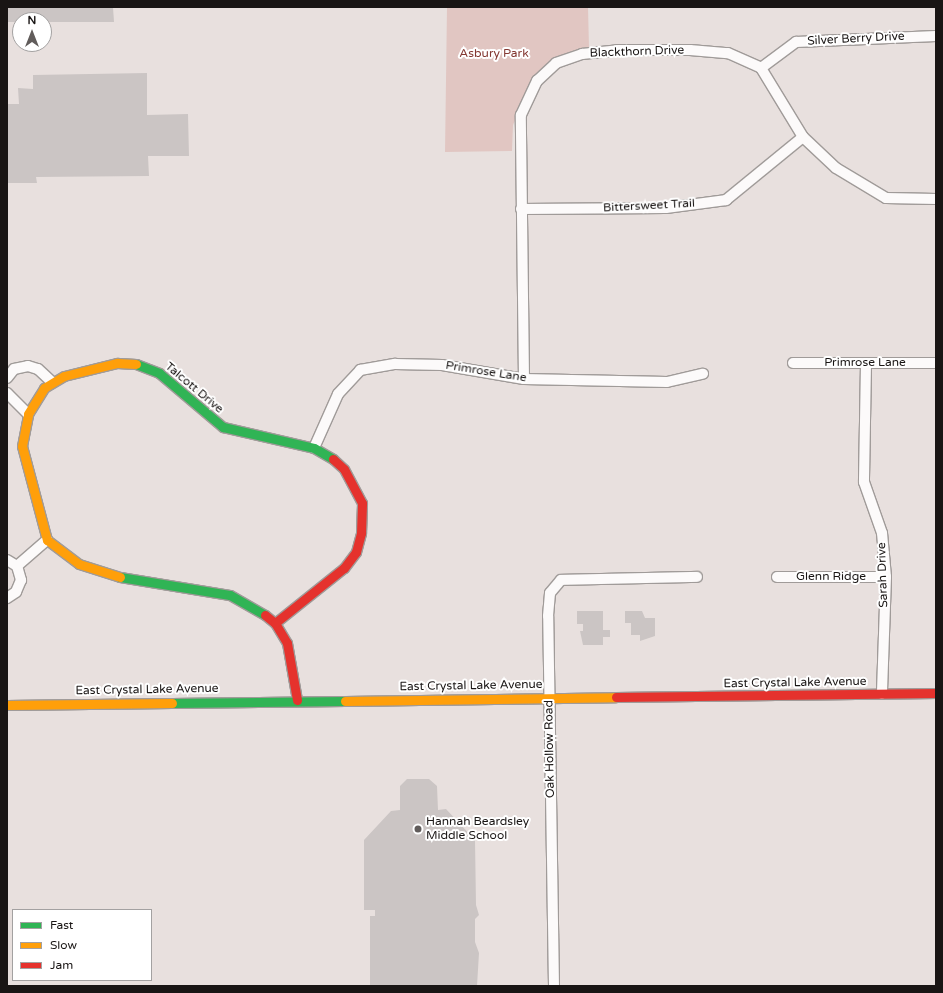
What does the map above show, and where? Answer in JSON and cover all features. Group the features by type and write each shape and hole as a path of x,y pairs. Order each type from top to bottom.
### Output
{"street":[{"name":"Silver Berry Drive","path":"761,68 796,42 936,36"},
{"name":"Blackthorn Drive","path":"524,379 521,209 522,115 537,81 556,63 582,54 618,50 690,50 728,53 761,68"},
{"path":"761,68 803,137 836,168 886,198 936,199"},
{"name":"Bittersweet Trail","path":"521,209 666,208 726,200 803,137"},
{"name":"Talcott Drive","path":"52,381 117,363 139,364 159,373 223,427 314,448 332,458 357,490 362,510 359,544 344,568 275,623"},
{"name":"Primrose Lane","path":"793,363 936,363"},
{"name":"Primrose Lane","path":"314,448 338,394 360,370 395,364 442,365 524,379 667,382 703,374"},
{"name":"Sarah Drive","path":"866,364 864,482 882,533 886,577 882,694"},
{"path":"7,378 14,369 28,366 52,381 28,414 22,456 47,540 79,564 116,576 230,595 256,608 275,623 292,659 298,700"},
{"path":"7,393 28,414"},
{"path":"17,566 47,540"},
{"path":"7,560 17,566"},
{"path":"7,598 20,586 17,566"},
{"name":"Oak Hollow Road","path":"554,986 548,616 550,593 560,580 697,577"},
{"name":"Glenn Ridge","path":"777,577 886,577"},
{"name":"East Crystal Lake Avenue","path":"7,705 298,700 936,693"}],"green space":[{"name":"Asbury Park","path":"447,7 588,7 589,48 554,60 533,78 513,125 512,151 445,152"}],"building":[{"path":"7,7 113,7 114,22 52,22 52,12 12,12 12,22 7,22"},
{"path":"147,73 147,115 188,114 189,156 148,156 149,176 36,177 37,183 7,183 7,104 19,104 18,88 33,89 33,75"},
{"path":"577,611 603,611 603,630 610,630 610,637 603,637 603,645 583,645 580,631 583,631 583,624 577,624"},
{"path":"625,611 642,611 645,618 655,618 655,636 640,641 640,635 631,635 631,623 625,623"},
{"name":"Hannah Beardsley Middle School","path":"407,779 429,779 437,786 438,810 446,809 475,840 476,905 479,915 475,919 475,942 479,953 477,986 370,986 370,916 375,916 375,910 364,910 364,840 391,811 400,810 400,786"}],"traffic: fast":[{"path":"136,364 159,373 223,427 314,448 333,459"},
{"path":"120,577 230,595 265,615"},
{"path":"172,703 345,701"}],"traffic: slow":[{"path":"120,577 79,564 47,540 22,446 28,414 44,388 64,376 117,363 136,364"},
{"path":"345,701 616,697"},
{"path":"7,705 172,703"}],"traffic: jam":[{"path":"275,623 344,568 356,552 361,533 362,503 344,469 333,459"},
{"path":"265,615 275,623 287,643 297,700"},
{"path":"616,697 936,693"}],"place":[{"name":"Hannah Beardsley Middle School","path":"418,829"}]}
